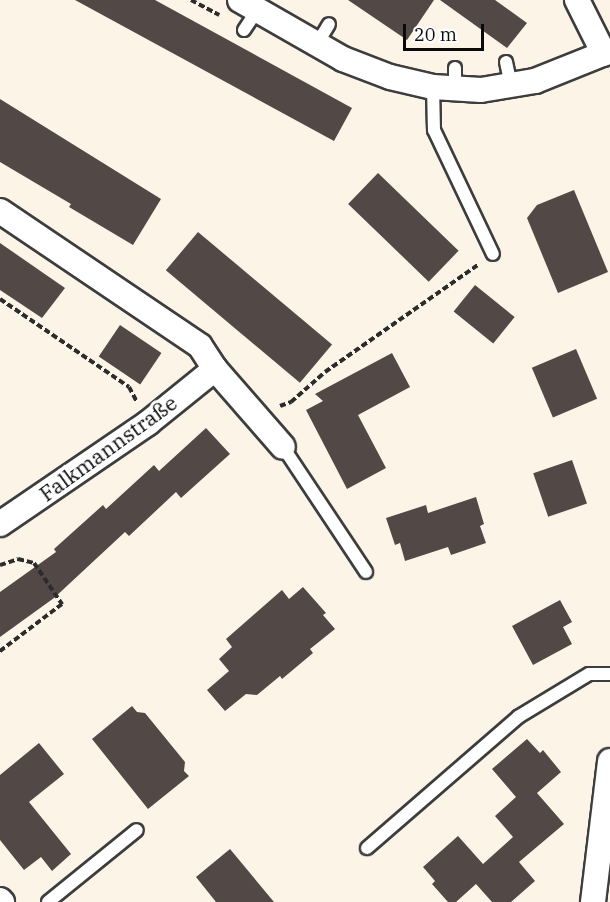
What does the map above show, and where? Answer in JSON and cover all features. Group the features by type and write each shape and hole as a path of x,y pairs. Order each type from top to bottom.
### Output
{"street":[{"path":"254,3 323,34 343,59 390,76 448,81 481,90 509,73 535,81 607,53 577,0"},
{"path":"0,211 200,346 215,369 283,447"},
{"name":"Falkmannstraße","path":"0,524 147,423 215,369"},
{"path":"592,902 610,761"}],"lane":[{"path":"244,30 254,3"},
{"path":"448,81 434,130 493,254"},
{"path":"283,447 366,572"},
{"path":"367,848 518,717 589,674 610,674"},
{"path":"48,902 137,830"}],"path":[{"path":"291,402 325,372 493,254"},
{"path":"0,299 129,387 147,423"},
{"path":"0,566 18,559 34,563 62,604 0,651"},
{"path":"20,626 25,632"}],"building":[{"path":"75,0 155,0 352,108 334,141"},
{"path":"348,0 434,0 407,40"},
{"path":"440,0 495,0 527,23 507,48"},
{"path":"0,99 161,199 133,245 69,207 71,204 0,162"},
{"path":"378,173 459,251 429,282 348,204"},
{"path":"574,190 608,272 558,293 527,218 537,205"},
{"path":"198,232 332,344 300,383 166,270"},
{"path":"0,243 65,288 42,318 0,290"},
{"path":"475,285 515,317 493,344 454,311"},
{"path":"120,325 161,353 140,384 99,357"},
{"path":"576,349 597,399 553,417 532,368"},
{"path":"392,353 410,387 358,415 386,468 347,489 306,410 323,401 315,394"},
{"path":"206,428 230,454 181,498 176,492 129,536 125,532 54,598 0,637 0,592 56,552 54,549 103,505 106,509 154,465 159,471"},
{"path":"572,460 587,503 548,517 533,473"},
{"path":"476,497 484,524 480,526 486,543 451,555 448,547 405,561 400,543 395,545 386,518 426,505 428,513"},
{"path":"303,587 326,613 323,615 335,629 310,649 313,653 282,679 280,676 257,695 246,694 225,711 207,690 229,671 219,659 232,647 226,639 282,590 289,599"},
{"path":"560,600 572,622 563,627 572,644 533,665 512,626"},
{"path":"132,706 137,712 145,713 185,762 184,771 189,776 148,809 92,739"},
{"path":"527,739 540,753 543,750 561,772 537,793 564,824 519,862 535,881 511,902 492,902 476,884 456,902 448,902 432,884 435,881 423,867 458,836 483,864 513,837 495,816 516,797 492,769"},
{"path":"39,743 64,774 29,802 71,854 52,871 41,857 24,870 0,840 0,775"},
{"path":"230,849 274,902 216,902 196,877"}]}
